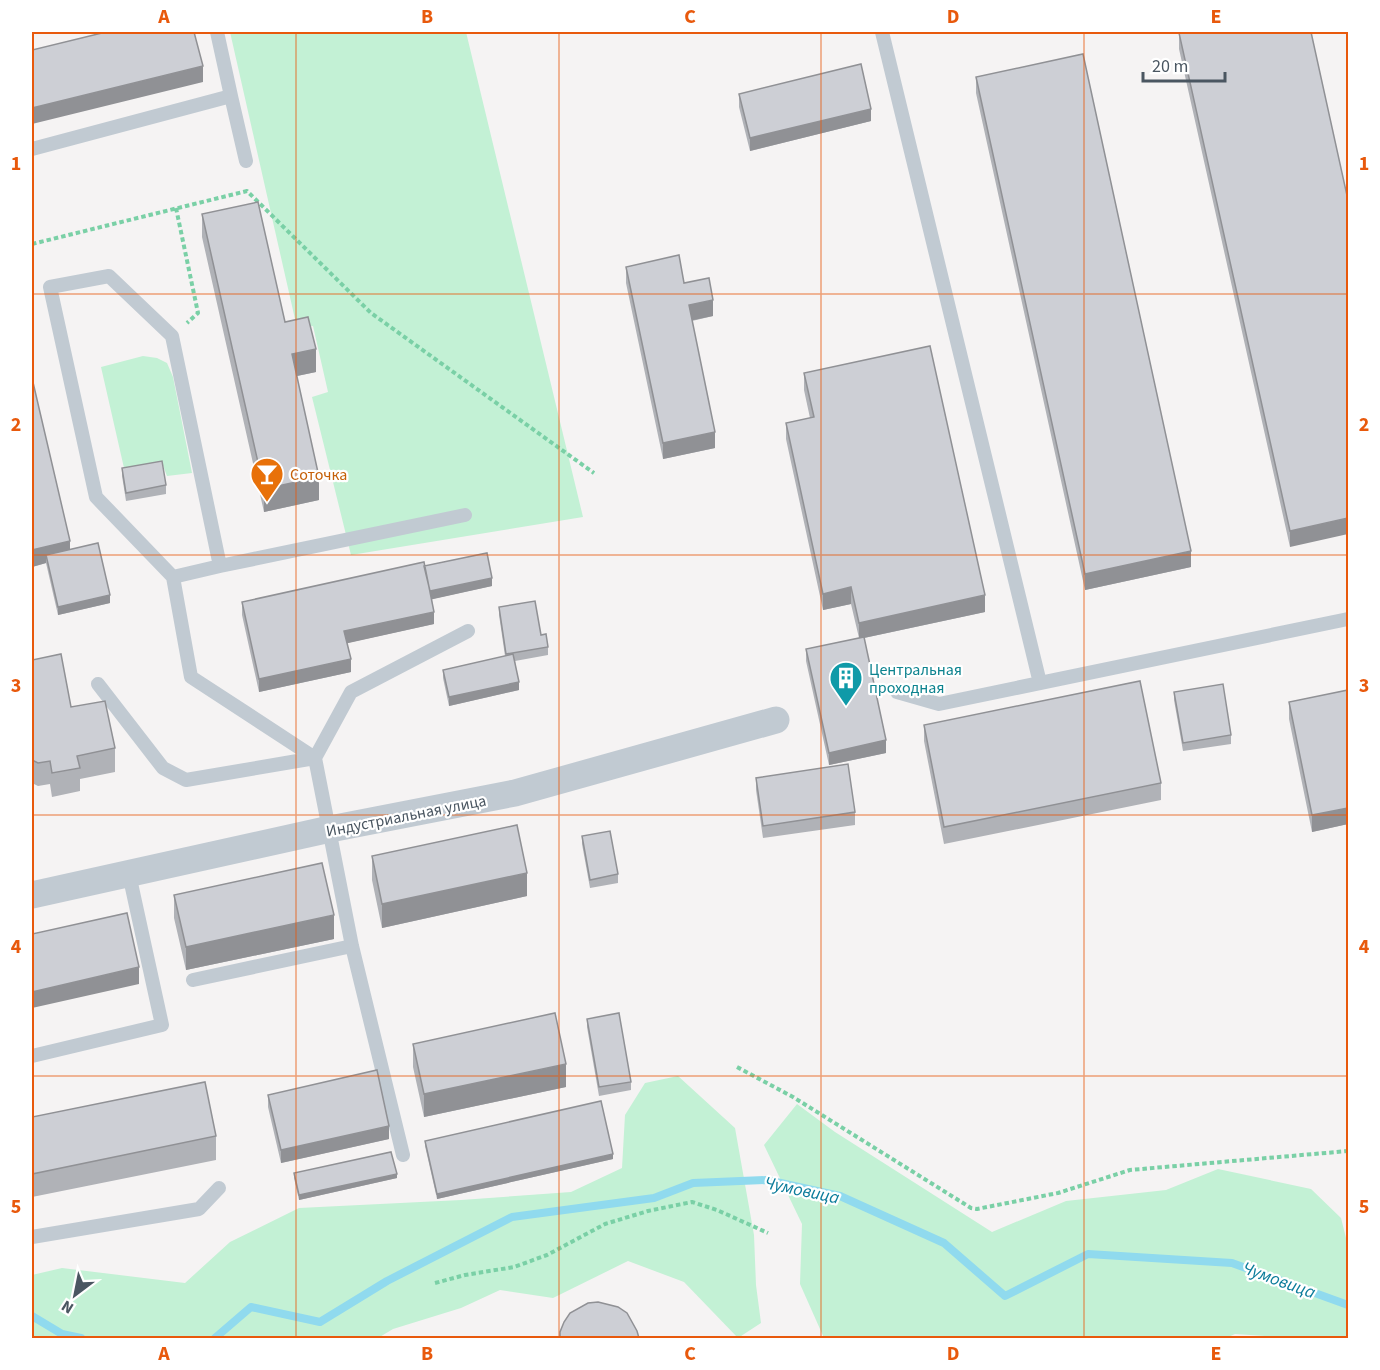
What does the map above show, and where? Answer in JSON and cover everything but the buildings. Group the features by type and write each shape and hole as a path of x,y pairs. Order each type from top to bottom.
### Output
{"street":[{"name":"Индустриальная улица","path":"32,895 330,829 515,793 776,720"}],"lane":[{"path":"217,32 246,161"},
{"path":"882,32 1040,683"},
{"path":"32,149 231,96"},
{"path":"220,566 172,336 109,276 50,287 96,497 173,577 191,677 315,758"},
{"path":"173,577 465,515"},
{"path":"897,692 939,704 1348,620"},
{"path":"403,1155 352,946 315,758 351,692 468,631"},
{"path":"98,684 163,768 186,780 315,758"},
{"path":"32,1056 162,1025 129,874"},
{"path":"193,980 352,946"},
{"path":"32,1238 199,1209 219,1188"}],"path":[{"path":"32,244 247,191 371,313 594,473"},
{"path":"172,336 198,313 176,208"},
{"path":"737,1067 794,1097 971,1208 977,1209 1058,1192 1130,1170 1348,1151"},
{"path":"435,1283 465,1275 514,1267 547,1255 605,1224 648,1211 692,1202 717,1210 768,1233"}],"green space":[{"path":"230,32 466,32 583,517 351,555 312,397 328,392 313,326 297,328"},
{"path":"143,356 157,358 167,363 173,377 192,473 167,476 162,463 124,468 101,367"},
{"path":"678,1076 735,1128 754,1235 756,1285 761,1323 738,1338 684,1282 628,1261 553,1298 500,1290 461,1308 393,1329 378,1338 32,1338 32,1275 62,1268 185,1283 230,1242 299,1208 571,1192 622,1168 625,1115 645,1083"},
{"path":"797,1104 835,1132 992,1232 1066,1201 1166,1190 1218,1169 1311,1189 1341,1218 1348,1246 1348,1338 1295,1338 1235,1334 1226,1338 824,1338 800,1284 802,1224 764,1145"}],"waterway":[{"name":"Чумовица","path":"215,1338 251,1307 320,1322 387,1281 512,1217 654,1198 693,1183 767,1180 840,1196 944,1243 1005,1296 1088,1254 1232,1263 1348,1305"},
{"name":"Чумовица","path":"32,1316 62,1334 81,1338"}],"place":[{"name":"Соточка","path":"267,503"},
{"name":"Центральная проходная","path":"846,707"}]}
